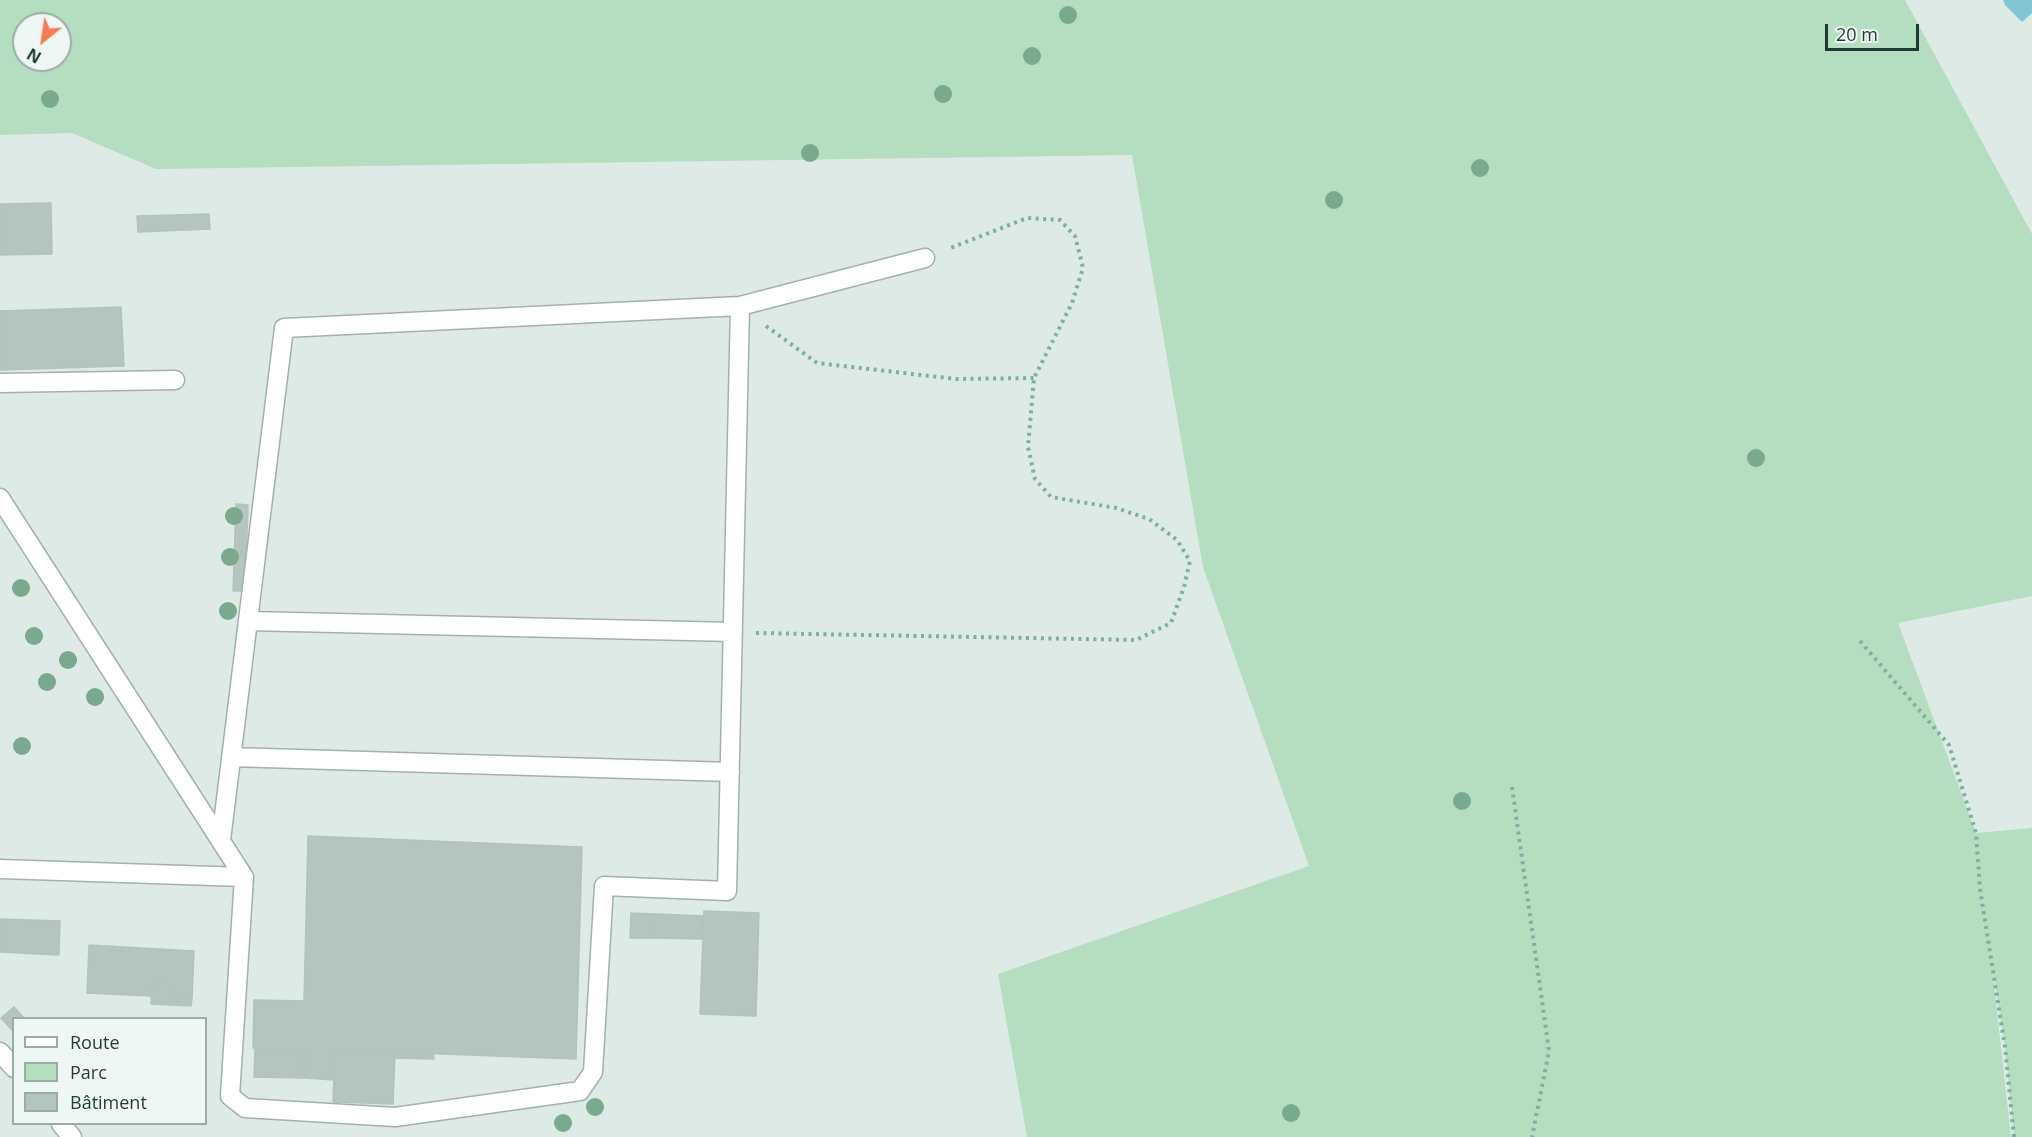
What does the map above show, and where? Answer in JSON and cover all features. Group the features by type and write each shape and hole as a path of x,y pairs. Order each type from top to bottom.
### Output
{"street":[{"path":"220,840 284,328 740,306 925,258"},
{"path":"0,498 244,877 230,1096 245,1108 395,1117 580,1091 593,1072 604,886 727,891 740,306"},
{"path":"0,383 175,380"},
{"path":"248,621 733,632"},
{"path":"231,757 730,772"},
{"path":"0,869 244,877"},
{"path":"0,1052 12,1066"},
{"path":"62,1125 72,1137"}],"path":[{"path":"733,632 1136,640 1171,623 1184,587 1190,561 1177,540 1149,519 1116,508 1051,497 1035,479 1028,447 1034,378 1072,303 1083,268 1075,236 1060,220 1027,218 925,258"},
{"path":"740,306 817,363 956,379 1034,378"},
{"path":"1860,641 1949,745 1956,767 1976,833 1980,889 2005,1047 2014,1137"},
{"path":"1512,787 1549,1051 1532,1137"}],"green space":[{"path":"0,0 1905,0 2032,234 2032,596 1898,623 1976,833 2032,828 2032,1137 2014,1137 2005,1047 1992,966 2011,1137 1027,1137 998,974 1309,866 1203,567 1132,155 156,169 72,133 0,135"}],"water":[{"path":"2003,0 2032,0 2032,13 2022,22"}],"building":[{"path":"51,203 52,254 0,255 0,204"},
{"path":"209,214 210,229 138,232 137,216"},
{"path":"121,307 124,366 0,370 0,311"},
{"path":"236,504 248,505 245,591 233,591"},
{"path":"308,836 582,847 576,1059 335,1050 334,1080 304,1078 304,1050 253,1048 254,1000 304,1001"},
{"path":"704,911 759,913 756,1016 700,1014"},
{"path":"631,913 656,914 655,938 630,938"},
{"path":"656,914 703,916 703,939 655,938"},
{"path":"0,919 60,921 59,955 0,952"},
{"path":"89,945 194,951 192,998 169,997 170,983 152,982 152,996 87,993"},
{"path":"152,982 170,983 169,997 192,998 191,1006 151,1004"},
{"path":"14,1007 23,1017 12,1017 12,1030 1,1018"},
{"path":"255,1048 304,1050 304,1078 254,1077"},
{"path":"335,1050 395,1053 393,1104 333,1102"},
{"path":"395,1053 433,1054 434,1059 395,1058"}]}
